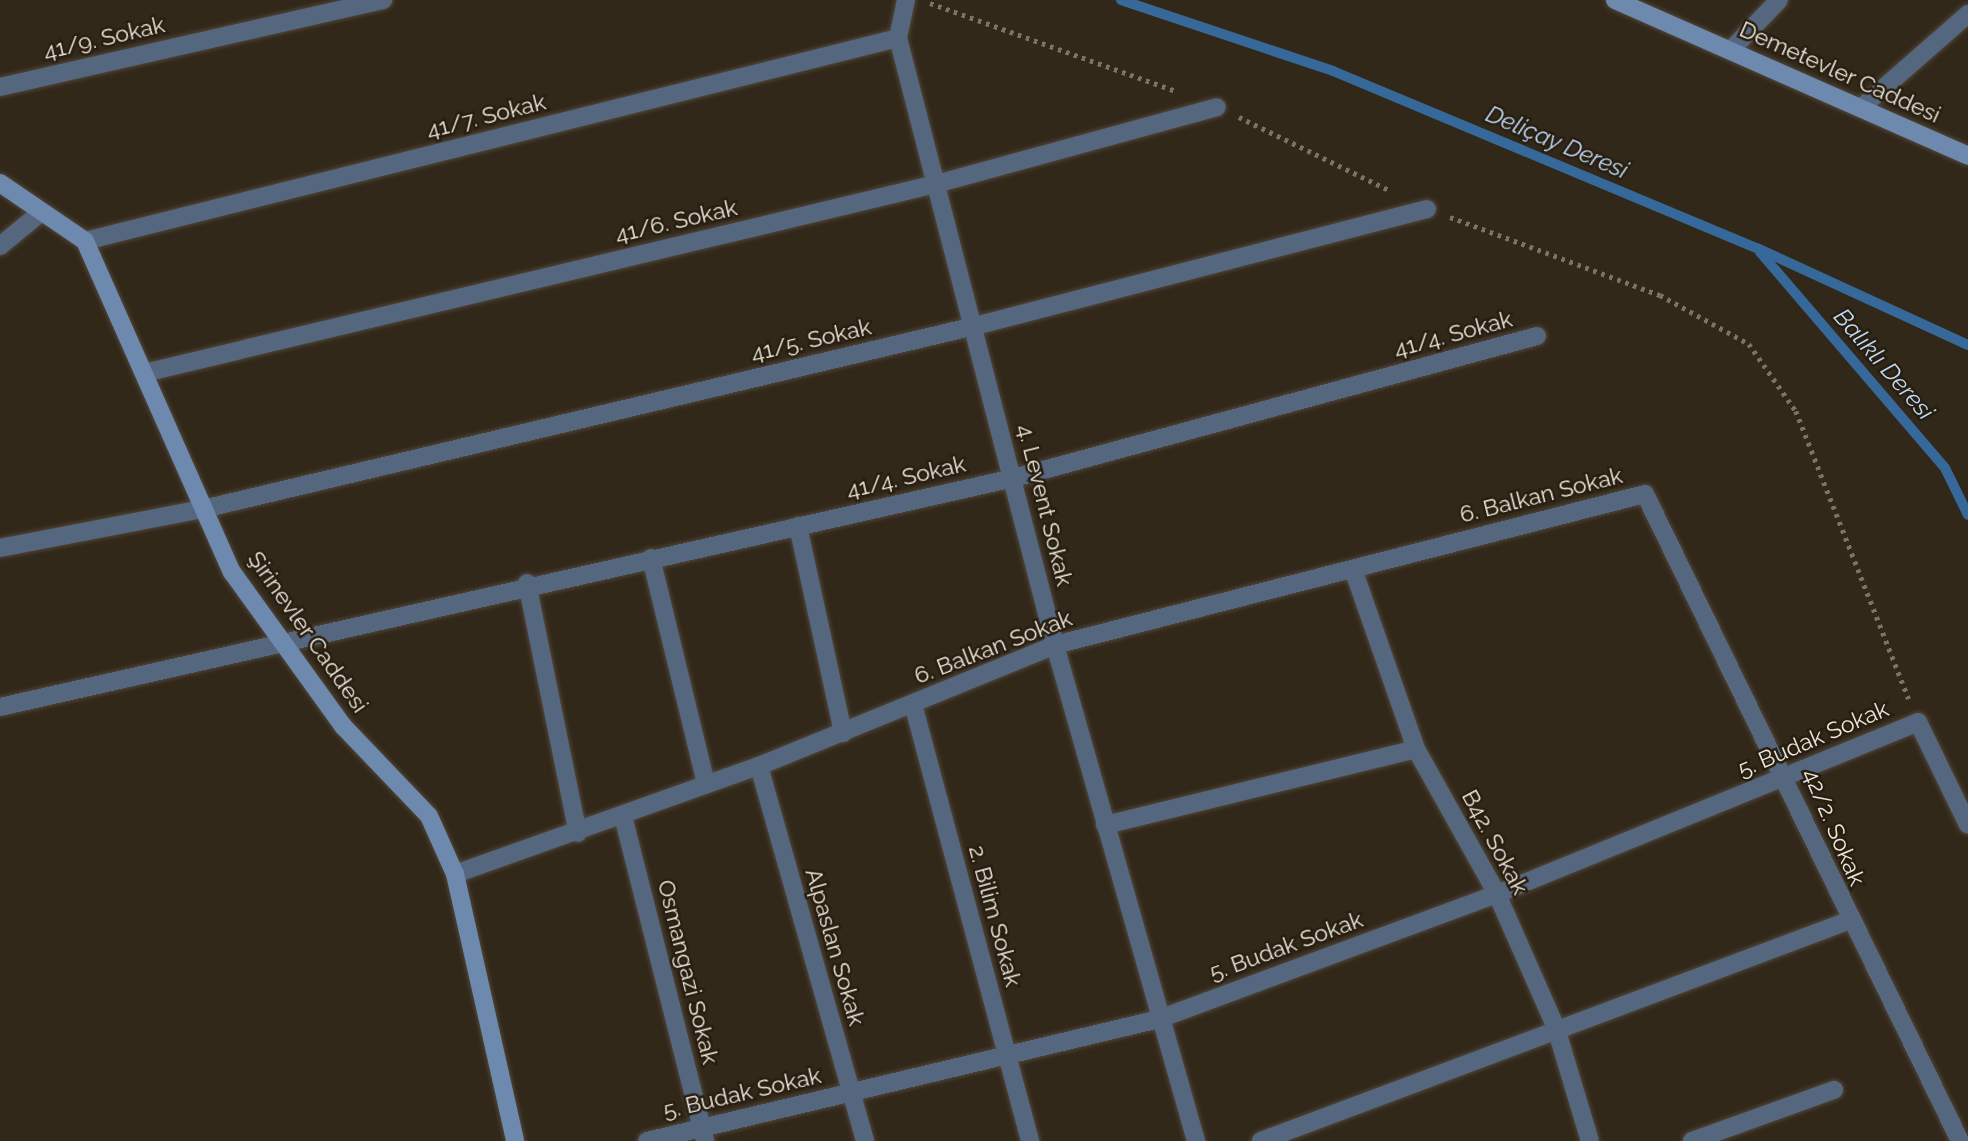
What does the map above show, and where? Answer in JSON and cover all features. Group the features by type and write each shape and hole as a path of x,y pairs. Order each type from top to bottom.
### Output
{"main road":[{"name":"Demetevler Caddesi","path":"1615,0 1863,106 1968,156"},
{"path":"0,183 39,215 85,241"},
{"name":"Şirinevler Caddesi","path":"85,241 232,572 279,641 343,726 429,816 455,874 515,1141"}],"street":[{"name":"41/9. Sokak","path":"0,87 383,0"},
{"name":"4. Levent Sokak","path":"906,0 898,38 975,326 1055,645 1159,1019 1196,1141"},
{"path":"1731,50 1779,0"},
{"path":"1863,106 1968,13"},
{"name":"41/7. Sokak","path":"85,241 898,38"},
{"name":"41/6. Sokak","path":"144,373 936,184 1217,107"},
{"name":"41/5. Sokak","path":"0,548 203,509 975,326 1427,209"},
{"path":"0,246 39,215"},
{"name":"41/4. Sokak","path":"0,707 527,583 1014,478 1537,336"},
{"name":"6. Balkan Sokak","path":"455,874 578,834 759,766 1055,645 1645,494"},
{"name":"42/2. Sokak","path":"1645,494 1787,776 1848,920 1960,1141"},
{"path":"798,526 843,733"},
{"path":"651,558 706,784"},
{"name":"B42. Sokak","path":"1353,569 1416,750 1497,894 1556,1028 1590,1141"},
{"path":"527,583 578,834"},
{"name":"2. Bilim Sokak","path":"913,704 1030,1141"},
{"path":"1918,722 1968,825"},
{"name":"5. Budak Sokak","path":"648,1141 703,1134 1007,1053 1159,1019 1497,894 1918,722"},
{"path":"1105,825 1416,750"},
{"name":"Alpaslan Sokak","path":"759,766 865,1141"},
{"name":"Osmangazi Sokak","path":"623,816 703,1134"},
{"path":"1261,1141 1848,920"},
{"path":"1692,1141 1834,1090"}],"path":[{"path":"923,0 1217,107 1427,209 1660,295 1749,344 1796,411 1918,722"}],"waterway":[{"name":"Deliçay Deresi","path":"1121,0 1333,71 1757,248 1968,345"},
{"name":"Balıklı Deresi","path":"1760,252 1945,468 1968,515"}]}
